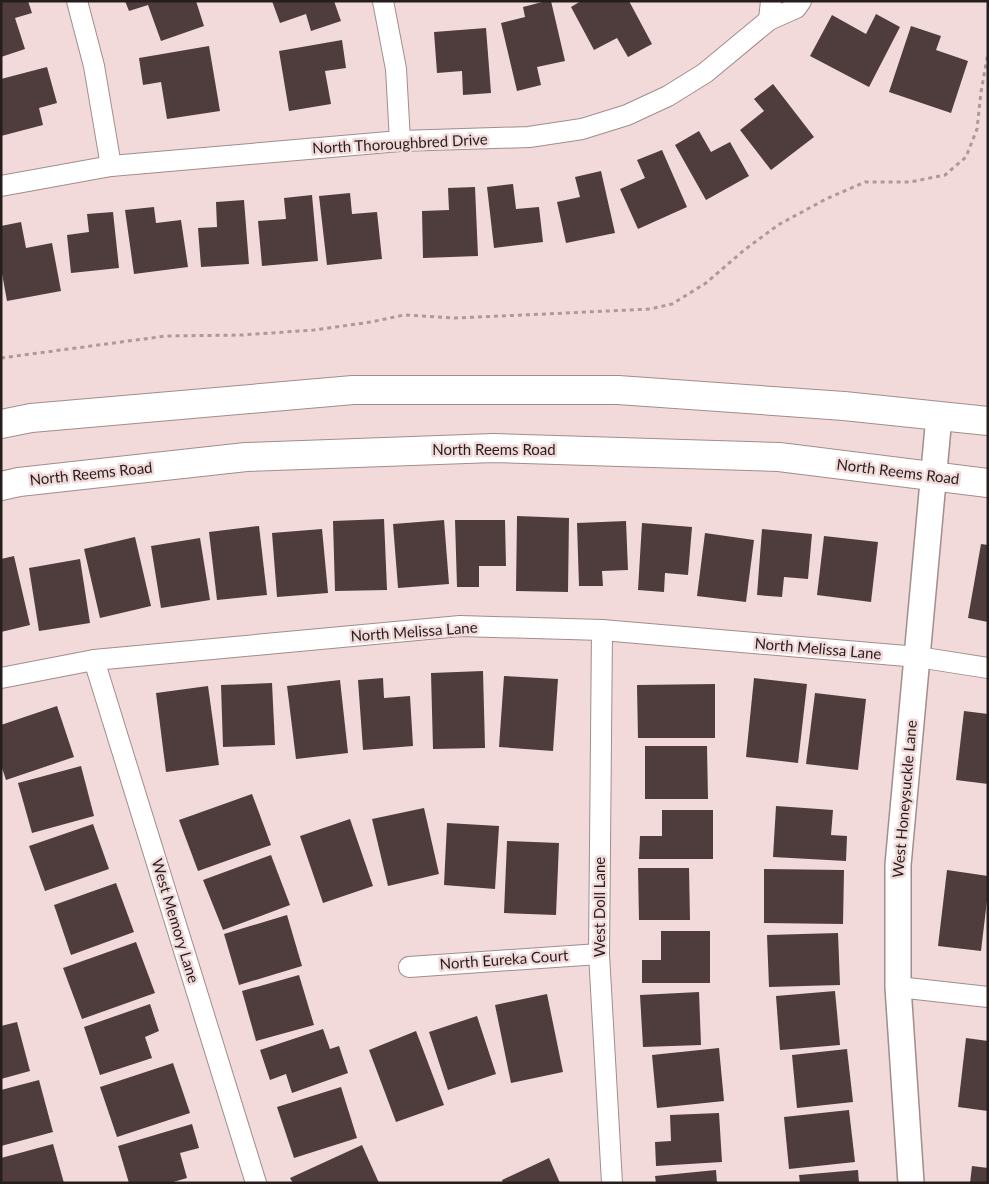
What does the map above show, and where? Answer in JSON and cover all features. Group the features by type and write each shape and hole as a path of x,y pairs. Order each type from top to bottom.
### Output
{"main road":[{"path":"1,424 32,418 353,390 618,390 844,406 988,421"},
{"name":"North Reems Road","path":"1,486 19,482 246,457 494,448 779,457 988,483"}],"street":[{"path":"77,1 94,66 111,166"},
{"path":"383,1 396,69 400,141"},
{"name":"North Thoroughbred Drive","path":"1,186 111,166 400,141 529,137 582,129 627,115 668,96 705,73 770,11 796,8 801,1"},
{"name":"West Honeysuckle Lane","path":"911,1183 898,987 898,865 939,416"},
{"name":"North Melissa Lane","path":"1,678 94,660 460,626 602,630 918,657 988,668"},
{"name":"West Doll Lane","path":"602,630 599,954 612,1183"},
{"name":"West Memory Lane","path":"94,660 256,1183"},
{"name":"North Eureka Court","path":"408,966 599,954"},
{"path":"898,987 988,997"}],"path":[{"path":"1,358 166,336 242,335 314,330 404,315 455,318 650,309 672,304 706,283 743,251 778,225 826,199 865,182 910,182 945,175 966,157 977,129 988,53"}],"building":[{"path":"1,1 28,1 32,13 15,18 25,49 1,57"},
{"path":"125,1 196,1 204,26 161,41 148,5 129,11"},
{"path":"272,1 334,1 341,21 311,31 306,14 280,23"},
{"path":"551,1 565,61 537,67 541,85 517,91 501,23 525,17 523,7"},
{"path":"581,1 629,1 652,44 628,57 617,38 594,50 571,7"},
{"path":"876,14 900,27 869,87 810,56 832,15 866,34"},
{"path":"911,26 941,36 936,50 968,61 951,113 889,92"},
{"path":"486,28 491,93 463,95 462,71 437,73 434,32"},
{"path":"342,40 346,68 325,71 331,104 289,111 279,51"},
{"path":"209,46 220,111 167,119 161,82 143,85 139,58"},
{"path":"47,67 57,103 39,108 43,125 1,136 1,79"},
{"path":"773,84 814,137 771,170 740,130 764,111 754,99"},
{"path":"699,131 711,152 730,142 749,176 706,200 675,145"},
{"path":"662,150 687,207 638,229 620,189 645,178 637,160"},
{"path":"601,171 615,233 566,243 557,202 580,197 575,177"},
{"path":"513,184 516,209 539,207 543,242 494,248 487,187"},
{"path":"475,187 478,256 423,258 422,211 449,210 448,188"},
{"path":"350,193 352,214 377,212 382,259 327,265 319,196"},
{"path":"312,195 318,261 262,266 258,221 286,219 284,198"},
{"path":"244,200 249,264 201,267 198,228 217,227 216,202"},
{"path":"154,207 156,223 181,220 188,267 134,274 125,210"},
{"path":"113,212 119,268 71,273 67,235 89,232 87,214"},
{"path":"21,222 26,248 52,243 61,291 7,301 1,268 1,226"},
{"path":"517,516 569,518 568,592 516,591"},
{"path":"384,519 387,590 335,591 333,521"},
{"path":"444,520 449,584 398,588 393,524"},
{"path":"455,520 505,520 506,566 479,566 479,587 457,587"},
{"path":"626,521 628,570 602,571 603,586 579,586 577,523"},
{"path":"642,523 692,527 688,575 665,573 664,592 638,590"},
{"path":"259,526 267,595 217,600 209,532"},
{"path":"322,529 328,593 277,597 272,533"},
{"path":"762,529 812,534 808,579 784,577 782,597 757,595"},
{"path":"705,533 754,540 746,602 697,596"},
{"path":"824,536 878,542 871,602 817,595"},
{"path":"135,537 151,606 100,618 84,549"},
{"path":"200,538 210,600 161,608 151,546"},
{"path":"981,544 988,545 988,622 968,618"},
{"path":"14,556 30,625 1,632 1,559"},
{"path":"80,559 90,623 39,631 29,568"},
{"path":"483,671 485,748 433,749 431,673"},
{"path":"504,676 558,679 553,751 499,747"},
{"path":"383,678 384,698 410,696 413,746 363,750 358,680"},
{"path":"754,678 807,684 798,763 746,757"},
{"path":"340,680 348,753 296,759 287,686"},
{"path":"272,683 275,745 223,747 221,685"},
{"path":"715,684 715,738 638,738 637,685"},
{"path":"208,686 219,765 166,772 156,693"},
{"path":"815,693 866,699 858,770 806,764"},
{"path":"57,706 74,757 6,780 1,765 1,725"},
{"path":"964,711 988,714 988,784 956,780"},
{"path":"645,746 707,746 708,799 645,799"},
{"path":"81,766 94,816 32,833 18,783"},
{"path":"252,794 271,845 198,871 179,820"},
{"path":"776,806 833,810 831,835 847,836 846,861 773,857"},
{"path":"424,808 439,874 388,886 372,819"},
{"path":"662,810 713,810 713,859 639,859 640,836 662,836"},
{"path":"350,819 373,886 323,903 300,836"},
{"path":"447,823 499,826 495,889 444,885"},
{"path":"93,824 109,869 45,891 29,846"},
{"path":"507,841 559,843 556,915 504,913"},
{"path":"271,855 290,905 223,930 203,880"},
{"path":"638,868 689,868 690,920 639,920"},
{"path":"764,869 844,870 843,924 764,923"},
{"path":"947,870 988,876 981,951 938,946"},
{"path":"116,883 134,932 71,955 54,905"},
{"path":"287,915 302,966 239,985 224,934"},
{"path":"661,931 710,931 710,983 642,983 642,960 661,960"},
{"path":"838,933 840,985 769,987 767,935"},
{"path":"136,942 155,993 82,1019 63,968"},
{"path":"299,975 314,1025 256,1041 242,991"},
{"path":"835,991 840,1045 780,1050 776,996"},
{"path":"699,992 701,1045 643,1047 640,995"},
{"path":"547,994 563,1072 511,1083 495,1005"},
{"path":"150,1004 159,1031 145,1037 152,1058 100,1075 84,1027"},
{"path":"477,1016 496,1074 448,1090 429,1032"},
{"path":"17,1022 30,1071 1,1079 1,1026"},
{"path":"323,1029 330,1049 339,1046 348,1073 292,1093 286,1074 270,1080 260,1050"},
{"path":"416,1031 444,1105 396,1122 369,1050"},
{"path":"966,1038 988,1041 988,1111 958,1107"},
{"path":"719,1048 724,1101 657,1108 652,1055"},
{"path":"847,1049 853,1102 797,1108 792,1055"},
{"path":"173,1063 190,1113 117,1137 100,1087"},
{"path":"39,1080 53,1132 1,1146 1,1090"},
{"path":"341,1087 357,1138 294,1158 277,1107"},
{"path":"849,1110 855,1162 789,1169 784,1117"},
{"path":"719,1113 722,1162 656,1166 655,1142 671,1141 670,1115"},
{"path":"192,1124 199,1148 180,1153 187,1178 170,1183 129,1183 118,1146"},
{"path":"53,1144 64,1183 1,1183 1,1158"},
{"path":"362,1145 379,1183 293,1183 290,1178"},
{"path":"549,1158 560,1183 503,1183 502,1180"},
{"path":"972,1166 988,1168 988,1183 970,1183"},
{"path":"716,1170 717,1183 656,1183 655,1176"},
{"path":"858,1170 859,1183 800,1183 799,1175"}]}
